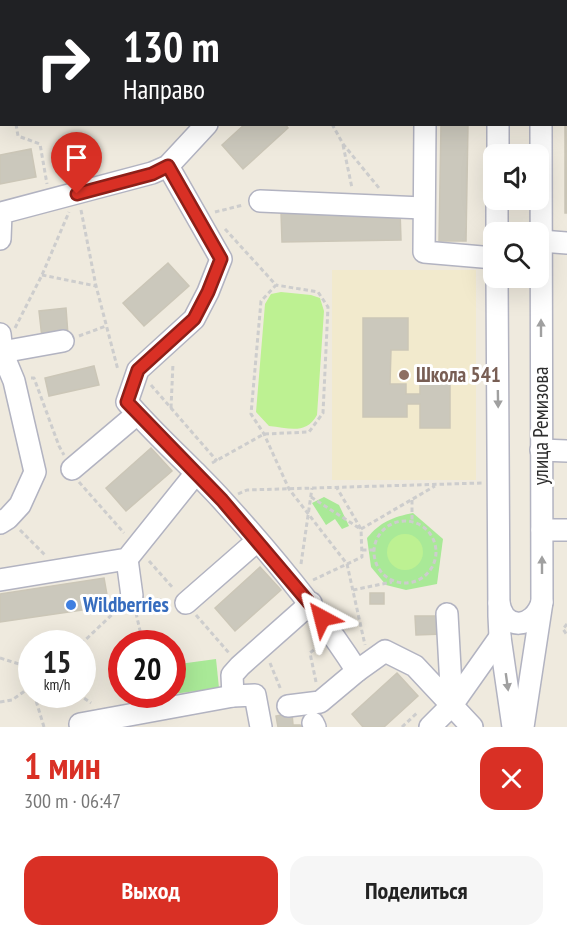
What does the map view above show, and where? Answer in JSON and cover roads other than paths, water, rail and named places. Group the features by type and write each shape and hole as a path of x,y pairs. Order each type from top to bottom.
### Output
{"street":[{"path":"0,239 1,213 152,174 168,166 205,126"},
{"path":"424,126 424,252 483,257"},
{"path":"498,126 498,144"},
{"name":"улица Ремизова","path":"541,126 541,222"},
{"path":"72,470 132,408 138,370 194,319 221,259 168,166"},
{"path":"260,201 423,208"},
{"path":"549,242 567,243"},
{"name":"улица Ремизова","path":"497,288 499,603 501,645 513,727"},
{"name":"улица Ремизова","path":"523,727 542,602 541,288"},
{"path":"4,521 20,505 35,472 14,381 1,343 63,341"},
{"path":"132,408 222,500 298,587 363,667"},
{"path":"541,458 567,451"},
{"path":"541,458 567,464"},
{"path":"0,579 59,570 132,553 196,473"},
{"path":"542,530 567,530"},
{"path":"186,603 257,541"},
{"path":"132,553 132,596"},
{"path":"499,603 503,615 520,623 532,619 542,602"},
{"path":"233,696 232,675 311,603"},
{"path":"447,614 452,705"},
{"path":"430,727 452,705 501,645 518,638 529,643 533,653"},
{"path":"288,706 320,702 385,651 415,666 472,727"},
{"path":"80,724 233,696 255,695 261,727"}],"place":[{"name":"Школа 541","path":"404,375"},
{"name":"Wildberries","path":"71,605"}]}
